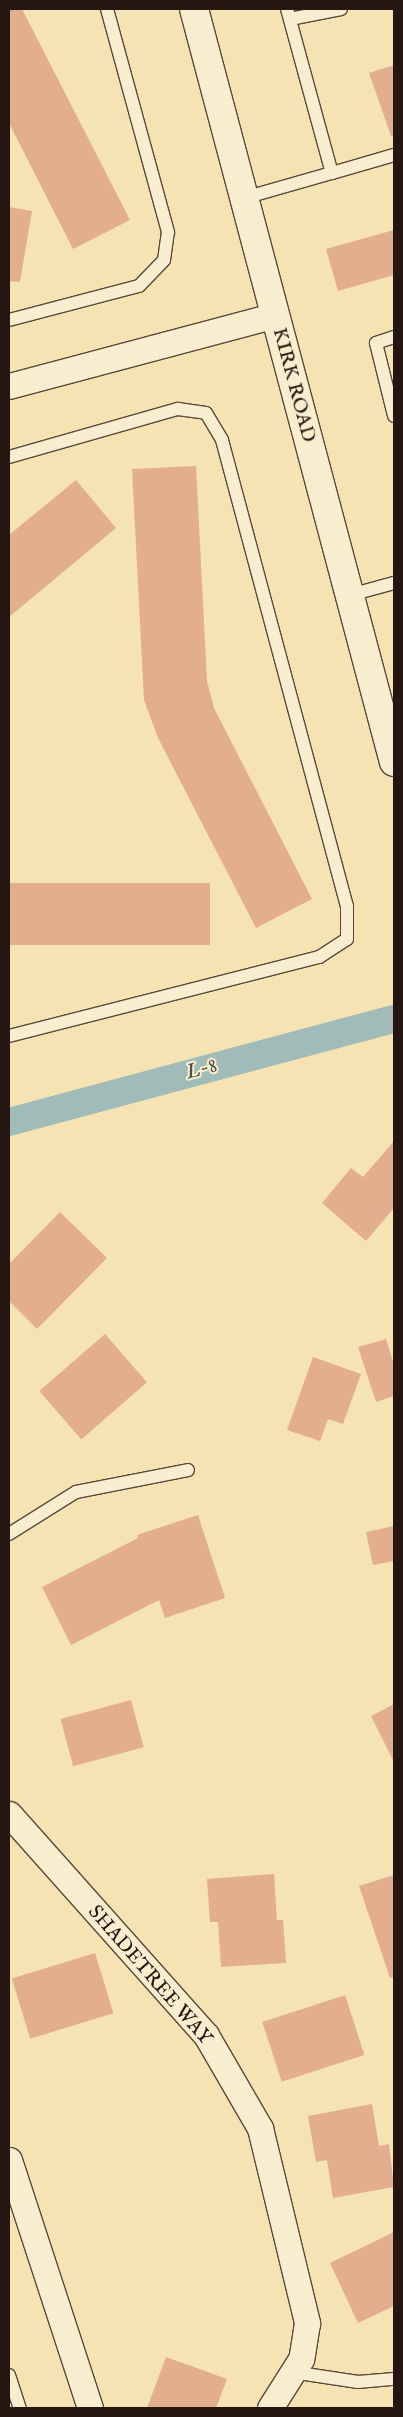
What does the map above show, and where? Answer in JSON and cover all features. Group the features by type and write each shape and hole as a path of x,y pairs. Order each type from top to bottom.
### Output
{"street":[{"name":"KIRK ROAD","path":"194,9 394,762"},
{"path":"9,386 275,316"},
{"name":"SHADETREE WAY","path":"9,1814 206,2035 260,2128 307,2322 300,2359 270,2408"},
{"path":"9,2160 90,2408"}],"lane":[{"path":"9,320 139,286 164,260 168,232 108,9"},
{"path":"332,173 288,14 341,9"},
{"path":"244,198 394,156"},
{"path":"394,337 376,342 394,416"},
{"path":"9,457 178,409 206,413 222,440 347,906 347,939 319,957 9,1036"},
{"path":"350,595 394,583"},
{"path":"9,1534 76,1492 188,1470"},
{"path":"292,2372 358,2382 394,2379"},
{"path":"9,2375 20,2408"}],"building":[{"path":"9,9 22,9 130,220 73,249 9,123"},
{"path":"394,65 394,135 391,136 369,73"},
{"path":"9,207 32,211 20,282 9,281"},
{"path":"394,230 394,275 338,291 326,249"},
{"path":"196,466 207,681 214,708 312,899 256,928 158,738 144,700 132,469"},
{"path":"76,480 116,528 9,617 9,535"},
{"path":"9,883 210,883 210,945 9,945"},
{"path":"394,1141 394,1208 366,1241 322,1203 351,1168 363,1177"},
{"path":"60,1212 107,1258 37,1329 9,1301 9,1264"},
{"path":"105,1334 147,1382 81,1439 39,1391"},
{"path":"386,1339 394,1365 394,1396 376,1402 358,1347"},
{"path":"313,1357 361,1374 343,1424 328,1419 320,1441 287,1430"},
{"path":"198,1515 225,1598 165,1618 159,1600 71,1645 42,1587 138,1538 137,1535"},
{"path":"394,1526 394,1561 373,1565 366,1532"},
{"path":"131,1700 144,1747 73,1766 60,1719"},
{"path":"394,1704 394,1762 371,1716"},
{"path":"274,1874 277,1920 283,1920 286,1963 221,1967 218,1922 210,1922 207,1879"},
{"path":"394,1875 394,1977 390,1978 359,1886"},
{"path":"95,1953 113,2013 30,2039 12,1978"},
{"path":"345,1995 364,2055 282,2082 262,2022"},
{"path":"372,2104 379,2146 389,2144 394,2187 333,2198 327,2160 316,2162 308,2116"},
{"path":"394,2232 394,2306 358,2323 330,2263"},
{"path":"166,2357 227,2379 216,2408 147,2408"}],"waterway":[{"name":"L-8","path":"9,1122 394,1019"}]}
